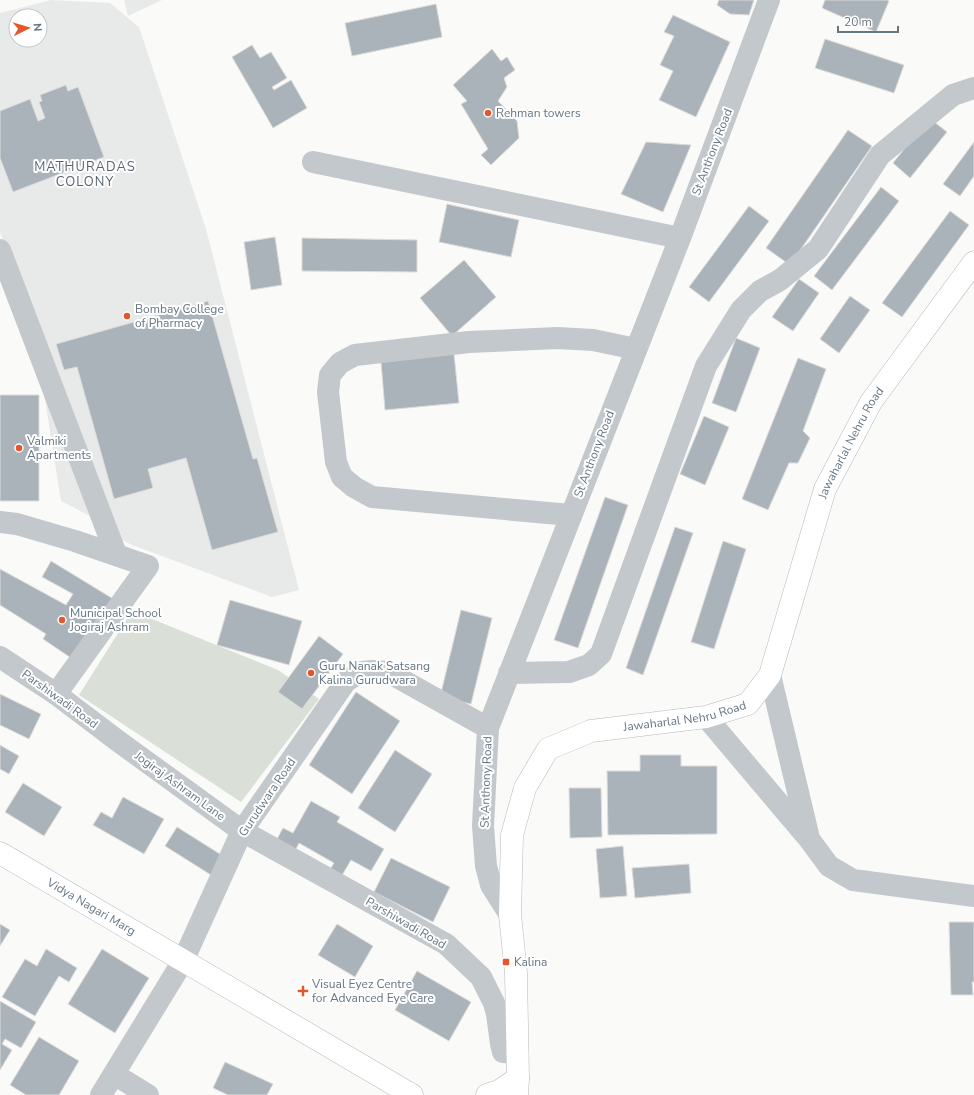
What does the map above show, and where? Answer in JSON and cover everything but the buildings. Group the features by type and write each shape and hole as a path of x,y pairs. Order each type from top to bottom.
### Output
{"main road":[{"name":"Jawaharlal Nehru Road","path":"518,1087 516,974 510,915 512,835 525,788 548,750 591,731 706,717 748,704 770,675 825,489 871,402 974,262"},
{"name":"Vidya Nagari Marg","path":"0,853 412,1095"},
{"path":"487,1095 518,1087"}],"street":[{"name":"St Anthony Road","path":"510,915 491,885 486,866 483,826 488,728 570,515 680,238 769,0"},
{"path":"509,673 569,672 589,665 601,654 706,366 741,310 760,290 780,280 818,248 880,155 953,95 974,88"},
{"path":"313,162 680,238"},
{"path":"0,250 116,554"},
{"path":"570,515 372,497 354,487 342,477 336,462 328,392 330,375 340,363 355,355 469,342 557,338 593,340 636,349"},
{"path":"0,522 16,524 75,541 148,566 56,694"},
{"name":"Parshiwadi Road","path":"0,657 56,694 118,741"},
{"name":"Gurudwara Road","path":"101,1095 183,961 242,831 346,681 362,672 388,672 488,728"},
{"path":"770,675 809,839"},
{"path":"706,717 809,839 829,866 852,880 974,896"},
{"name":"Jogiraj Ashram Lane","path":"118,741 242,831"},
{"name":"Parshiwadi Road","path":"242,831 446,944 480,977 494,1003 503,1052 518,1053"},
{"path":"114,1074 148,1095"}],"shaded area":[{"name":"Bombay College of Pharmacy","path":"51,0 110,3 139,27 206,229 299,590 272,597 132,545 115,536 90,516 61,501 40,368 12,264 0,232 0,13 8,11 8,48 48,48 48,8 20,8"},
{"path":"124,0 162,0 128,16"},
{"path":"132,611 278,670 319,699 241,802 79,695"}],"place":[{"name":"Rehman towers","path":"488,113"},
{"name":"Bombay College of Pharmacy","path":"127,316"},
{"name":"Valmiki Apartments","path":"19,448"},
{"name":"Municipal School Jogiraj Ashram","path":"62,620"},
{"name":"Guru Nanak Satsang Kalina Gurudwara","path":"311,673"},
{"name":"Kalina","path":"506,962"},
{"name":"Visual Eyez Centre for Advanced Eye Care","path":"303,991"}],"district":[{"name":"MATHURADAS COLONY","path":"85,174"}]}
